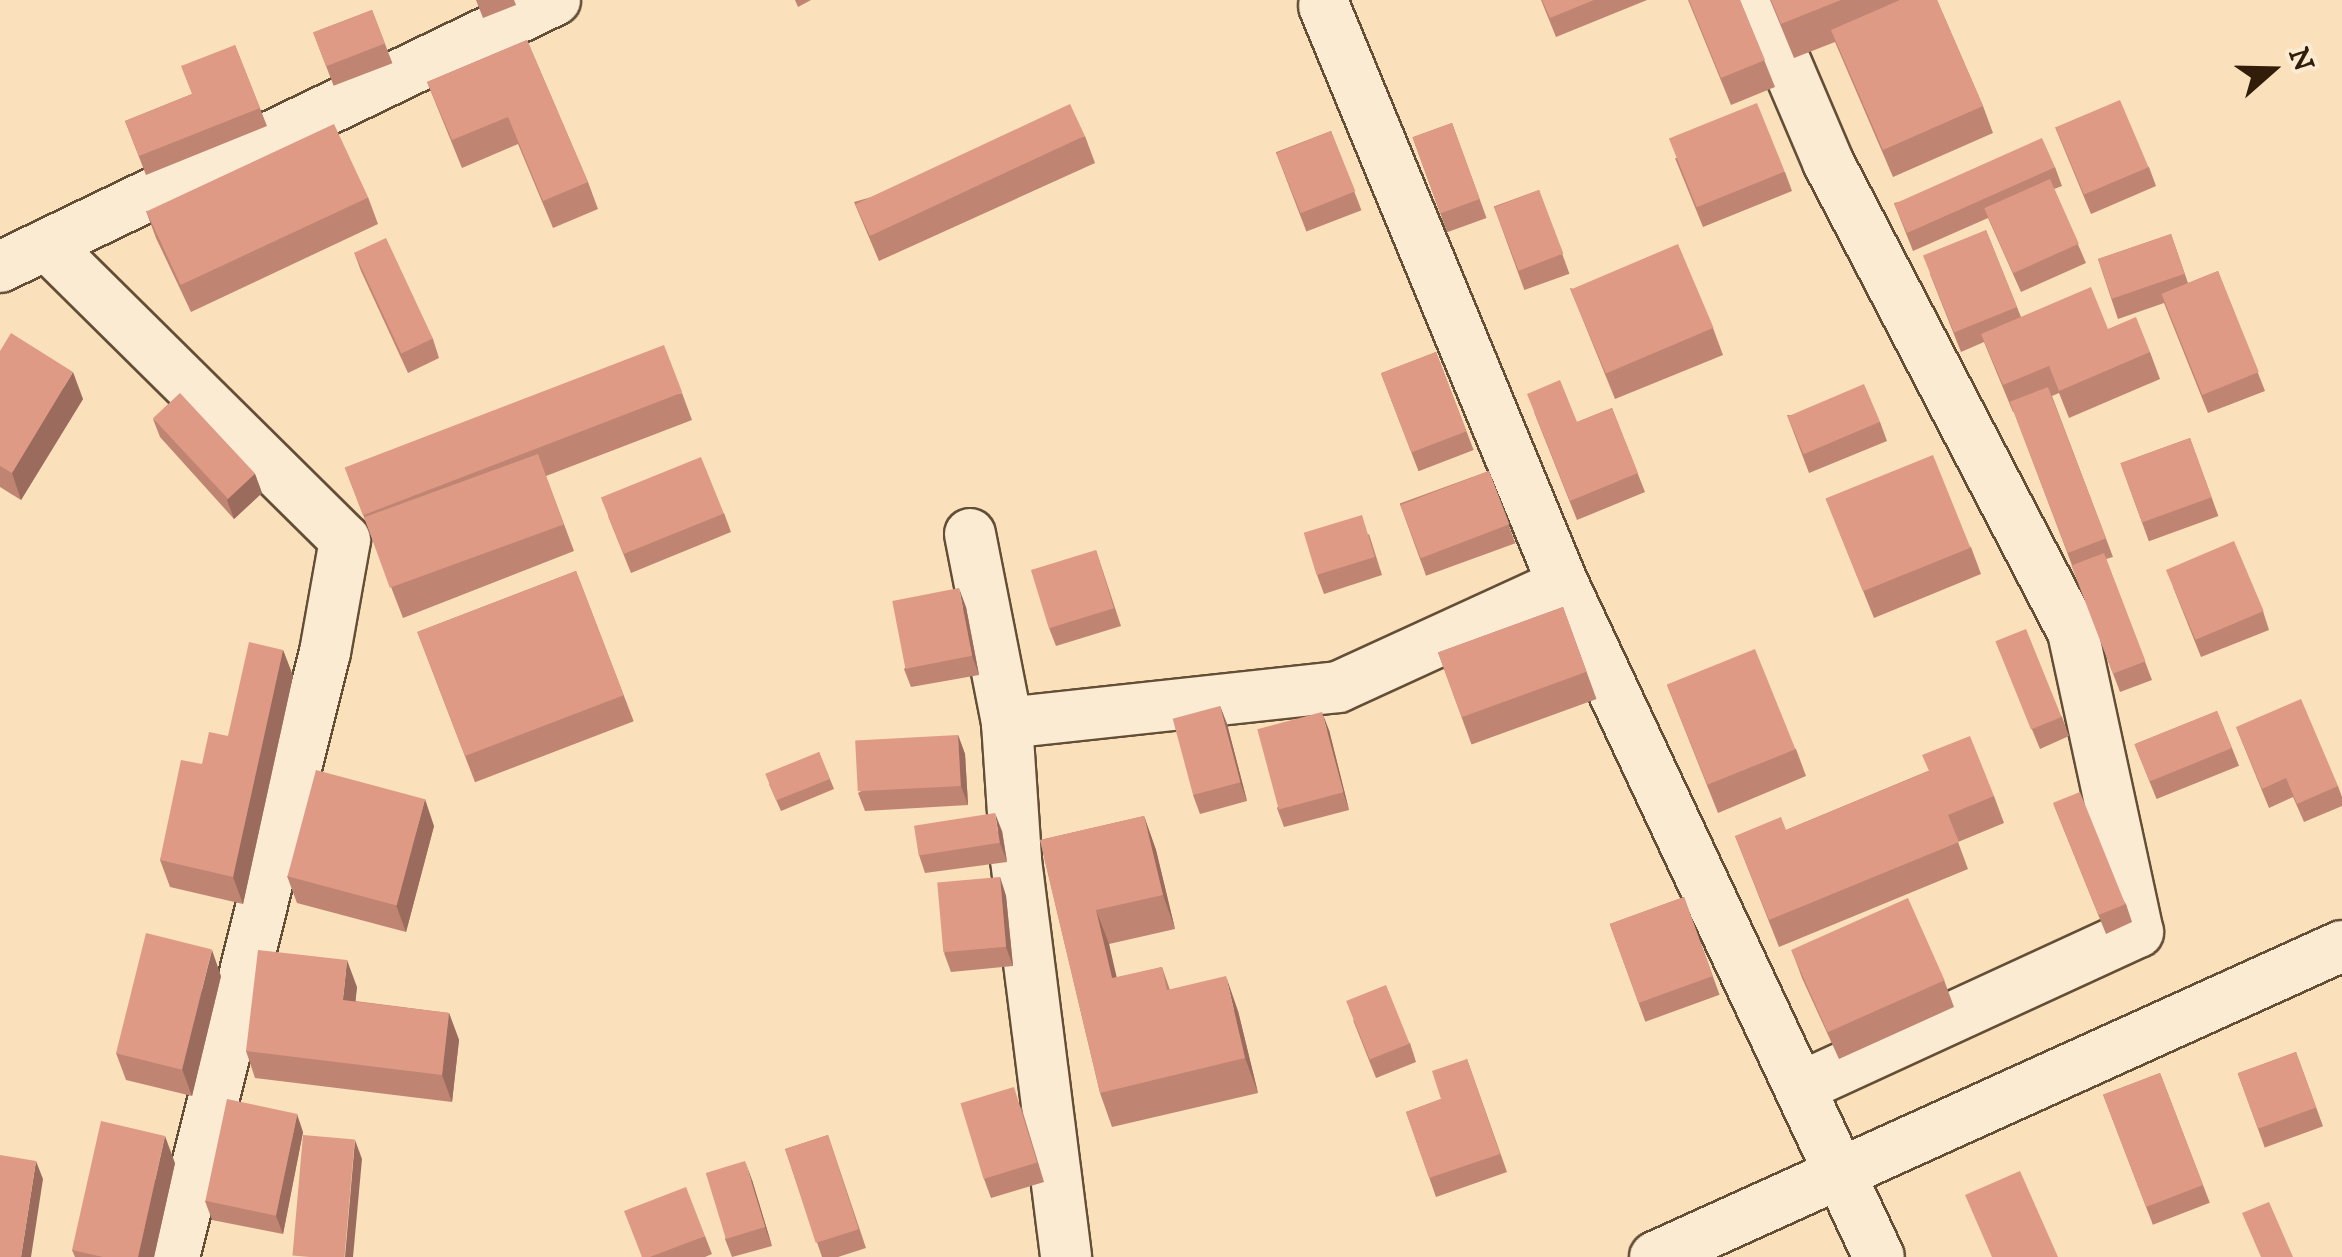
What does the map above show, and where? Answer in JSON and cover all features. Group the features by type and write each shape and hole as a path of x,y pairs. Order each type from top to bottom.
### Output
{"street":[{"path":"0,267 555,0"},
{"path":"1759,0 1828,162 2073,632 2138,932 1801,1087"},
{"path":"1324,6 1563,584 1879,1257"},
{"path":"47,244 344,540 325,652 174,1257"},
{"path":"970,534 1007,723 1016,860 1066,1257"},
{"path":"1007,723 1338,687 1563,584"},
{"path":"1655,1257 2342,946"}],"building":[{"path":"1542,0 1594,0 1550,18"},
{"path":"1689,0 1740,0 1765,60 1721,78"},
{"path":"1771,0 1841,0 1781,24"},
{"path":"1900,0 1937,0 1983,106 1883,150 1831,30"},
{"path":"372,10 385,44 326,66 313,33"},
{"path":"527,40 588,182 543,201 508,117 452,140 427,82"},
{"path":"235,45 260,108 139,156 125,121 192,94 181,66"},
{"path":"2120,100 2149,167 2084,195 2056,127"},
{"path":"1757,103 1785,172 1697,207 1669,139"},
{"path":"1070,104 1085,136 870,236 855,204"},
{"path":"1452,123 1480,199 1440,213 1413,137"},
{"path":"334,124 368,197 181,285 146,211"},
{"path":"1331,131 1355,191 1301,213 1276,153"},
{"path":"2042,138 2055,167 1907,233 1894,204"},
{"path":"2050,179 2079,244 2013,273 1984,208"},
{"path":"1539,190 1563,253 1519,271 1494,207"},
{"path":"1986,230 2017,307 1954,332 1923,255"},
{"path":"2171,234 2185,274 2112,299 2098,259"},
{"path":"386,238 433,339 401,353 354,253"},
{"path":"1678,244 1714,328 1606,373 1570,290"},
{"path":"2218,271 2259,372 2202,395 2161,294"},
{"path":"2091,287 2108,329 2136,317 2150,352 2059,391 2049,366 2003,385 1981,334"},
{"path":"11,333 73,372 12,473 0,466 0,351"},
{"path":"664,345 682,393 363,515 345,468"},
{"path":"1436,352 1466,431 1411,452 1381,373"},
{"path":"1560,380 1577,422 1612,408 1638,473 1570,501 1527,394"},
{"path":"1864,384 1880,422 1804,454 1788,416"},
{"path":"2048,387 2106,538 2068,553 2010,402"},
{"path":"180,393 255,473 228,499 153,418"},
{"path":"2190,438 2212,497 2142,523 2120,463"},
{"path":"538,454 564,524 390,588 364,517"},
{"path":"1933,455 1970,548 1863,591 1825,498"},
{"path":"701,457 724,514 624,554 601,497"},
{"path":"1489,471 1509,524 1421,558 1400,505"},
{"path":"1362,515 1375,557 1317,575 1304,533"},
{"path":"2234,541 2264,611 2196,640 2166,570"},
{"path":"1096,550 1114,608 1049,628 1031,570"},
{"path":"2104,553 2146,661 2113,674 2071,566"},
{"path":"576,571 624,695 465,756 417,632"},
{"path":"959,588 972,656 905,669 892,601"},
{"path":"1563,607 1587,672 1462,717 1438,652"},
{"path":"2026,629 2062,717 2031,729 1995,641"},
{"path":"249,642 283,650 233,877 160,860 181,760 202,764 209,732 228,736"},
{"path":"1755,649 1795,749 1707,785 1667,685"},
{"path":"2301,699 2338,786 2297,804 2286,778 2262,789 2236,727"},
{"path":"1220,706 1240,782 1193,795 1173,719"},
{"path":"2217,711 2232,748 2149,781 2134,744"},
{"path":"1322,712 1343,792 1279,810 1257,729"},
{"path":"958,735 961,786 858,791 855,740"},
{"path":"1970,736 1994,796 1948,815 1959,842 1769,920 1735,836 1781,817 1786,830 1929,771 1922,755"},
{"path":"819,752 830,779 776,801 765,774"},
{"path":"316,770 425,799 397,905 288,876"},
{"path":"2080,792 2125,904 2098,915 2053,803"},
{"path":"995,813 1000,843 919,855 914,826"},
{"path":"1144,816 1163,895 1096,910 1112,978 1162,967 1167,990 1226,976 1245,1058 1100,1093 1040,840"},
{"path":"1000,877 1006,947 943,952 937,882"},
{"path":"1684,897 1713,976 1638,1003 1610,924"},
{"path":"1908,898 1945,980 1828,1032 1791,950"},
{"path":"146,933 212,949 182,1070 116,1053"},
{"path":"258,950 347,960 343,1000 449,1013 442,1075 246,1051"},
{"path":"1386,985 1410,1043 1370,1060 1346,1001"},
{"path":"2296,1052 2316,1107 2258,1129 2238,1073"},
{"path":"1467,1059 1500,1154 1429,1178 1406,1112 1441,1099 1432,1071"},
{"path":"2160,1073 2203,1185 2146,1207 2103,1095"},
{"path":"1014,1087 1037,1163 984,1179 960,1103"},
{"path":"227,1099 297,1114 276,1216 205,1201"},
{"path":"101,1121 165,1136 138,1257 103,1257 72,1250"},
{"path":"303,1135 355,1140 345,1257 292,1256"},
{"path":"828,1135 859,1229 816,1243 785,1149"},
{"path":"0,1155 36,1161 21,1257 0,1257"},
{"path":"745,1161 765,1227 726,1239 706,1173"},
{"path":"2020,1171 2058,1257 1992,1257 1965,1195"},
{"path":"686,1187 705,1236 642,1257 624,1211"},
{"path":"2269,1202 2293,1257 2261,1257 2242,1213"}]}
